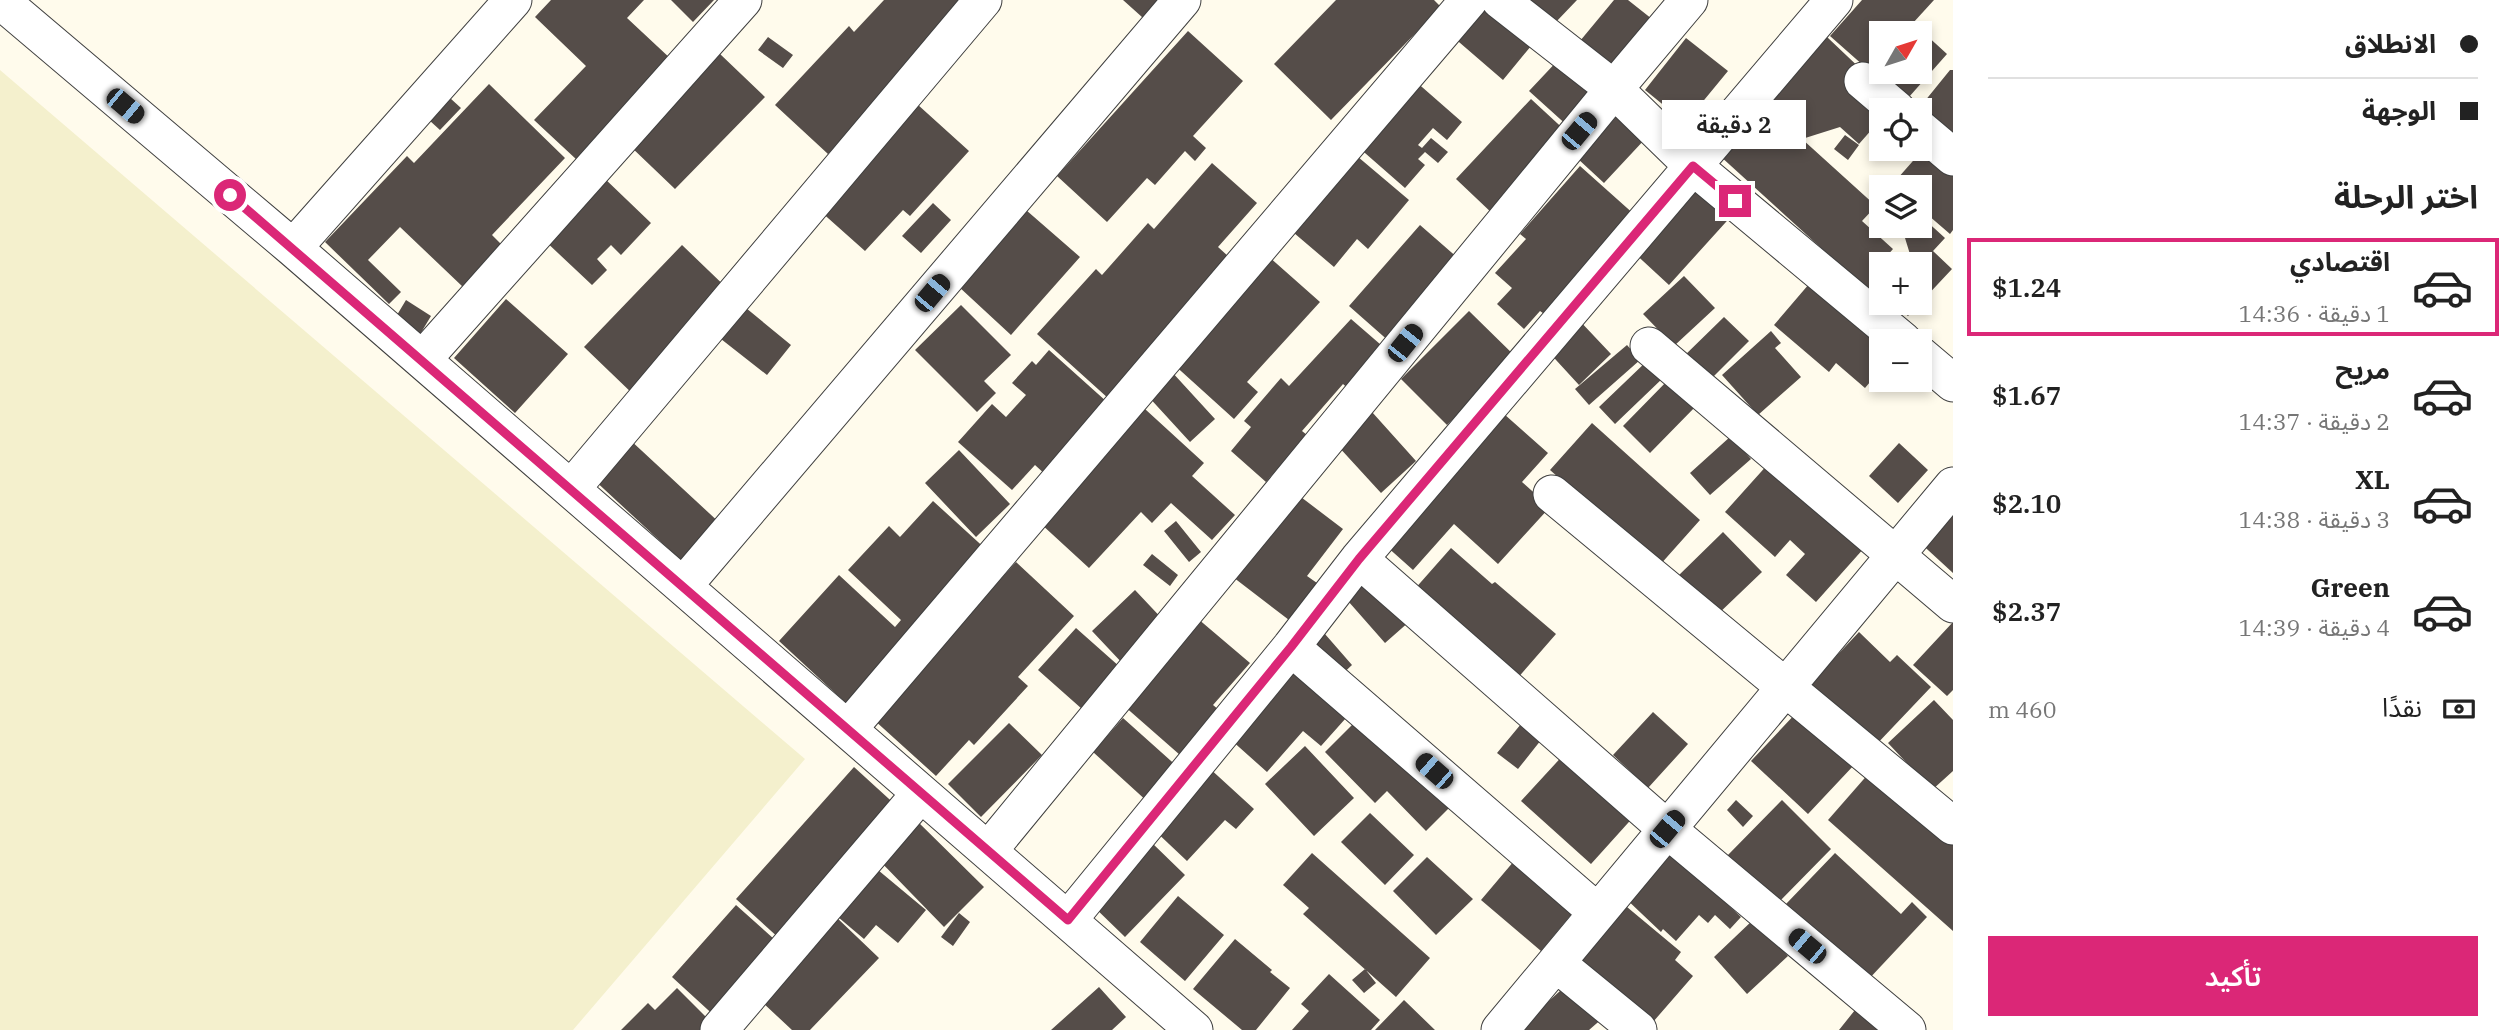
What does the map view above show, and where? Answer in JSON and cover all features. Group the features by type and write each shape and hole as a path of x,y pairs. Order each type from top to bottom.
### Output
{"street":[{"path":"0,0 293,248 1194,1030"},
{"path":"293,248 513,0"},
{"path":"422,360 743,0"},
{"path":"571,489 983,0"},
{"path":"682,586 1182,0"},
{"path":"848,729 1469,0"},
{"path":"1500,0 1614,89 1693,166 1889,329"},
{"path":"988,851 1689,0"},
{"path":"1068,920 1291,647 1359,559 1834,0"},
{"path":"1863,81 1883,98"},
{"path":"1932,139 1953,157"},
{"path":"1649,346 1953,604"},
{"path":"1932,365 1953,383"},
{"path":"1500,1030 1953,486"},
{"path":"1552,494 1953,825"},
{"path":"1359,559 1667,829 1907,1030"},
{"path":"1291,647 1597,912"},
{"path":"719,1030 921,793"},
{"path":"1556,963 1637,1030"}],"shaded area":[{"path":"0,70 805,759 573,1030 0,1030"}],"building":[{"path":"551,0 644,0 627,18 672,60 577,160 534,120 586,66 535,17"},
{"path":"671,0 714,0 693,22"},
{"path":"884,0 971,0 828,154 775,105 849,26 854,32"},
{"path":"1123,0 1176,0 1152,26"},
{"path":"1336,0 1434,0 1441,7 1331,120 1274,64"},
{"path":"1482,0 1536,40 1503,80 1452,36"},
{"path":"1530,0 1577,0 1555,23"},
{"path":"1614,0 1628,0 1652,19 1613,66 1580,41"},
{"path":"1862,0 1934,0 1915,21 1869,21 1869,70 1830,36"},
{"path":"1188,31 1243,81 1193,136 1206,148 1195,161 1185,151 1155,185 1147,178 1107,222 1057,176"},
{"path":"768,37 793,55 783,68 758,50"},
{"path":"1827,37 1866,74 1874,98 1869,98 1869,133 1859,144 1840,127 1802,139 1869,200 1869,214 1862,221 1869,227 1869,238 1881,238 1893,249 1890,252 1869,252 1869,292 1719,155"},
{"path":"1686,38 1728,71 1700,105 1719,120 1704,138 1645,90"},
{"path":"1932,40 1947,54 1932,71"},
{"path":"719,53 765,97 675,189 629,145"},
{"path":"1561,57 1601,94 1570,128 1529,91"},
{"path":"1950,70 1953,70 1953,134 1932,117 1932,98 1927,98"},
{"path":"1414,80 1462,122 1447,140 1433,128 1418,145 1422,148 1431,138 1448,152 1438,163 1425,152 1418,159 1425,165 1405,188 1357,146"},
{"path":"489,84 565,158 492,235 502,245 463,287 400,227 368,260 401,292 389,304 325,242 407,156 414,163"},
{"path":"1894,84 1920,84 1909,97"},
{"path":"450,98 461,108 440,130 429,120"},
{"path":"1531,99 1570,135 1495,216 1456,179"},
{"path":"917,104 969,151 910,216 903,210 865,251 819,210"},
{"path":"1620,113 1646,138 1604,183 1577,158"},
{"path":"1845,135 1859,145 1848,160 1834,149"},
{"path":"1932,149 1953,168 1953,230 1950,234 1932,218 1932,175 1901,175 1913,161 1932,161"},
{"path":"1351,151 1409,200 1368,249 1357,239 1334,267 1287,227"},
{"path":"1212,163 1257,203 1218,247 1239,266 1109,399 1037,334 1096,269 1102,275 1148,223 1154,229"},
{"path":"1580,166 1636,216 1547,316 1540,311 1524,329 1497,304 1512,288 1495,273 1526,239 1520,234"},
{"path":"602,176 651,223 621,255 611,245 597,259 607,270 592,285 542,238"},
{"path":"1696,177 1735,212 1669,285 1630,249"},
{"path":"933,203 951,220 921,253 902,236"},
{"path":"1026,210 1080,257 1011,335 958,286"},
{"path":"1420,225 1467,266 1391,343 1349,306"},
{"path":"1932,226 1945,238 1933,251 1952,269 1932,290 1932,252 1909,252 1905,238 1932,238"},
{"path":"682,245 734,295 636,397 584,347"},
{"path":"1267,255 1320,302 1247,382 1258,392 1234,419 1171,362"},
{"path":"1684,276 1715,308 1674,346 1643,314"},
{"path":"1815,277 1869,329 1869,383 1865,388 1836,363 1829,372 1774,325"},
{"path":"506,299 568,354 515,413 454,358"},
{"path":"406,300 431,316 419,336 394,320"},
{"path":"961,305 1011,355 984,381 996,393 977,412 915,350"},
{"path":"746,308 791,345 767,375 721,339"},
{"path":"1469,311 1520,361 1484,387 1447,425 1401,379"},
{"path":"1724,317 1749,341 1706,384 1681,359"},
{"path":"1577,318 1611,354 1579,385 1545,348"},
{"path":"1351,319 1388,351 1352,392 1343,384 1302,431 1307,435 1266,482 1231,451 1251,427 1244,421 1281,378 1289,386"},
{"path":"1771,331 1781,343 1775,348 1801,377 1758,415 1722,375"},
{"path":"1627,345 1640,360 1589,405 1575,389"},
{"path":"1049,350 1107,402 1047,476 1035,465 1012,490 958,442 992,404 1006,417 1026,395 1012,383 1032,361 1036,365"},
{"path":"1648,360 1664,377 1615,424 1599,407"},
{"path":"1171,371 1215,419 1190,442 1146,394"},
{"path":"1670,378 1697,405 1650,453 1623,426"},
{"path":"1145,409 1204,463 1192,476 1235,515 1212,540 1171,503 1152,523 1141,512 1089,568 1040,523"},
{"path":"1372,412 1416,461 1381,493 1337,445"},
{"path":"1504,414 1548,453 1522,482 1550,507 1498,564 1454,524 1413,570 1385,545"},
{"path":"1592,423 1700,520 1659,566 1550,470"},
{"path":"1731,436 1751,459 1710,495 1690,473"},
{"path":"628,438 723,526 687,566 591,477"},
{"path":"1899,443 1928,470 1898,503 1869,476"},
{"path":"959,450 1010,504 976,537 925,483"},
{"path":"1769,463 1865,547 1816,602 1786,575 1805,554 1790,540 1775,557 1725,512"},
{"path":"1293,491 1343,529 1307,576 1317,583 1289,620 1229,574"},
{"path":"1953,498 1953,573 1916,539"},
{"path":"933,501 989,552 848,705 779,641 839,575 895,627 901,620 848,570 889,526 900,537"},
{"path":"1176,521 1201,552 1189,562 1164,531"},
{"path":"1723,532 1762,572 1715,617 1677,577"},
{"path":"1451,548 1556,634 1516,680 1413,591"},
{"path":"1152,554 1178,575 1170,586 1143,565"},
{"path":"1016,562 1074,616 1018,677 1028,686 974,745 969,740 936,776 873,719"},
{"path":"1366,571 1410,621 1385,643 1341,593"},
{"path":"1135,590 1167,624 1124,665 1092,631"},
{"path":"1197,618 1250,663 1213,705 1219,710 1180,755 1123,705"},
{"path":"1953,622 1953,690 1947,696 1913,665"},
{"path":"1318,626 1352,665 1336,680 1301,640"},
{"path":"1076,628 1120,667 1082,709 1038,670"},
{"path":"1859,632 1890,662 1897,655 1931,687 1874,747 1809,685"},
{"path":"1300,661 1354,709 1321,746 1303,731 1267,772 1230,739"},
{"path":"1934,700 1953,720 1953,771 1932,790 1888,743"},
{"path":"1798,711 1855,764 1808,814 1751,761"},
{"path":"1653,712 1688,744 1648,788 1613,755"},
{"path":"1362,715 1452,805 1426,831 1387,791 1375,803 1325,752"},
{"path":"1123,718 1180,769 1149,803 1093,752"},
{"path":"1009,723 1042,755 981,817 948,784"},
{"path":"1521,724 1541,740 1518,769 1497,753"},
{"path":"1305,746 1354,798 1314,836 1265,784"},
{"path":"1567,751 1637,813 1591,864 1521,801"},
{"path":"1207,766 1254,809 1236,829 1225,820 1187,861 1151,827"},
{"path":"854,767 900,809 781,940 736,899"},
{"path":"1870,772 1953,845 1953,931 1828,820"},
{"path":"1736,800 1753,816 1743,827 1727,810"},
{"path":"1782,800 1831,849 1776,905 1726,857"},
{"path":"1370,813 1414,855 1385,885 1341,842"},
{"path":"915,819 984,887 944,927 876,857"},
{"path":"1150,841 1185,875 1125,937 1090,903"},
{"path":"1667,847 1741,917 1730,929 1715,915 1708,923 1699,915 1676,941 1663,929 1661,932 1622,895"},
{"path":"1312,853 1430,958 1396,997 1303,914 1309,908 1283,885"},
{"path":"1835,853 1901,914 1912,902 1927,917 1867,981 1786,904"},
{"path":"1520,854 1580,904 1541,951 1481,900"},
{"path":"1427,857 1473,899 1436,935 1393,891"},
{"path":"878,870 926,910 898,943 876,925 864,939 838,917"},
{"path":"1178,896 1224,935 1185,981 1140,942"},
{"path":"1621,902 1681,952 1675,960 1693,976 1653,1022 1575,955"},
{"path":"736,905 784,948 719,1020 672,977"},
{"path":"959,913 970,922 953,946 941,937"},
{"path":"834,915 879,958 810,1030 792,1030 762,1002"},
{"path":"1754,919 1788,956 1747,994 1714,957"},
{"path":"1235,939 1290,988 1256,1030 1242,1030 1193,989"},
{"path":"1365,969 1376,983 1364,993 1352,980"},
{"path":"1329,974 1380,1020 1371,1030 1292,1030 1309,1011 1301,1004"},
{"path":"1571,981 1604,1017 1589,1030 1517,1030"},
{"path":"1099,987 1126,1017 1112,1030 1051,1030"},
{"path":"677,988 716,1027 713,1030 621,1030 648,1003 655,1010"},
{"path":"1404,1000 1435,1030 1375,1030"},
{"path":"1855,1010 1880,1030 1839,1030"}],"route":[{"path":"230,195 1068,920 1291,647 1359,559 1693,166 1735,201"}]}
